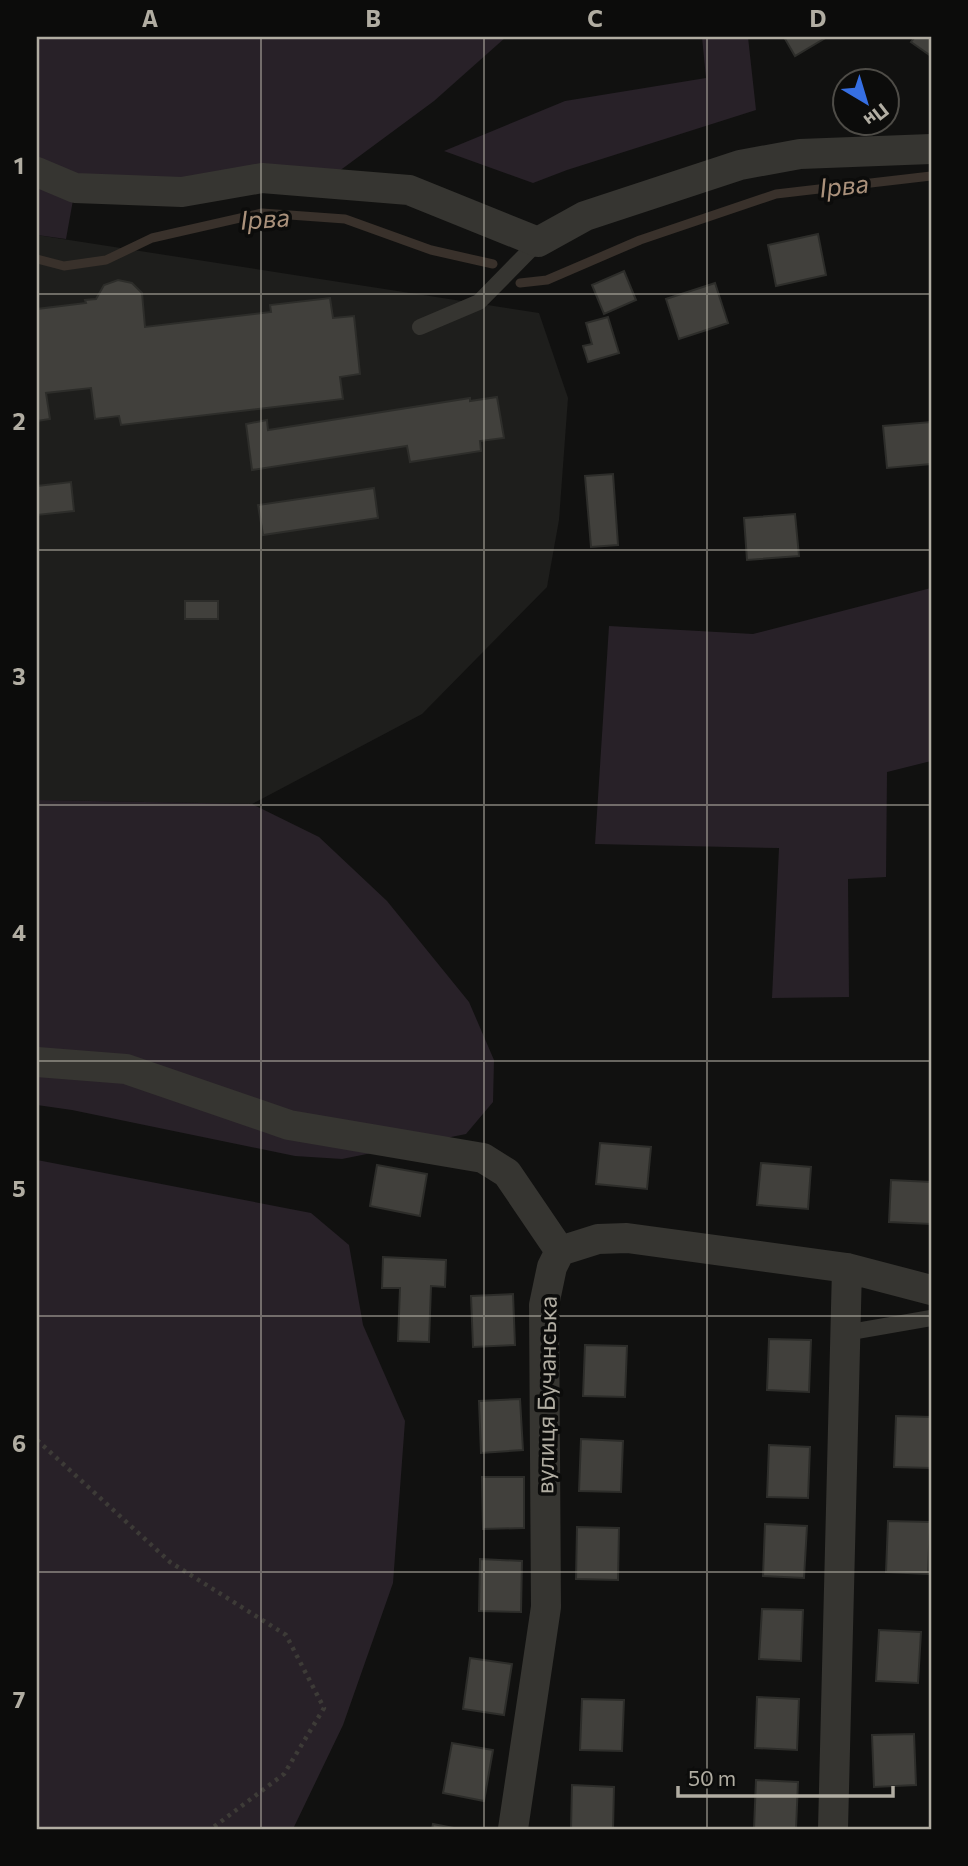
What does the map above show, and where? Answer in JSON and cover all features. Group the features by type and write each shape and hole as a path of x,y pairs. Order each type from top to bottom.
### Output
{"street":[{"path":"37,172 75,188 182,192 262,178 409,190 538,242 585,216 740,165 800,154 931,149"},
{"path":"37,1062 126,1069 289,1125 483,1158 508,1173 561,1251 598,1239 627,1238 847,1268 931,1290"},
{"name":"вулиця Бучанська","path":"513,1829 546,1607 544,1305 552,1267 561,1251"},
{"path":"834,1829 847,1268"}],"lane":[{"path":"421,327 479,302 538,242"},
{"path":"845,1333 931,1318"}],"path":[{"path":"37,1440 170,1562 286,1635 324,1708 284,1774 211,1829"}],"shaded area":[{"path":"37,37 506,37 434,101 323,183 75,189 66,239 37,235"},
{"path":"702,37 748,37 756,110 533,183 444,151 565,101 706,78"},
{"path":"37,235 539,313 568,398 559,520 547,587 422,714 252,804 37,800"},
{"path":"931,588 931,761 887,772 886,877 848,879 849,997 772,998 779,848 595,844 609,626 753,634"},
{"path":"37,800 252,804 319,837 387,901 469,1002 494,1060 493,1102 466,1134 342,1159 295,1156 37,1105"},
{"path":"37,1160 311,1213 349,1245 363,1325 405,1421 393,1583 343,1725 293,1829 37,1829"}],"building":[{"path":"784,37 827,37 795,56"},
{"path":"915,37 931,37 931,56 911,42"},
{"path":"818,234 826,275 776,286 768,245"},
{"path":"624,271 636,300 604,314 592,285"},
{"path":"118,280 132,283 142,293 145,327 271,312 270,305 330,298 333,318 354,316 360,374 340,377 343,399 121,425 119,416 95,419 91,388 46,393 50,419 37,421 37,309 86,303 85,300 96,299 104,285"},
{"path":"715,283 728,323 679,339 666,299"},
{"path":"608,317 619,353 588,362 583,346 592,344 586,323"},
{"path":"497,397 504,438 480,441 481,451 410,462 407,446 252,470 246,424 267,420 268,430 470,398 470,401"},
{"path":"931,422 931,464 887,468 883,426"},
{"path":"613,474 618,545 591,547 585,476"},
{"path":"71,482 74,511 37,515 37,486"},
{"path":"374,488 378,518 263,535 258,505"},
{"path":"795,514 799,556 747,560 744,518"},
{"path":"185,601 218,601 218,619 185,619"},
{"path":"600,1143 651,1147 647,1189 596,1184"},
{"path":"761,1163 811,1167 808,1209 757,1205"},
{"path":"377,1165 427,1174 420,1216 370,1206"},
{"path":"891,1180 931,1182 931,1224 889,1222"},
{"path":"383,1257 446,1260 445,1287 431,1286 429,1342 398,1341 400,1288 382,1288"},
{"path":"513,1294 515,1345 473,1347 471,1296"},
{"path":"769,1339 811,1340 809,1392 767,1390"},
{"path":"585,1345 627,1346 625,1397 583,1396"},
{"path":"520,1399 523,1450 481,1453 479,1401"},
{"path":"896,1416 931,1417 931,1468 894,1467"},
{"path":"581,1439 623,1441 621,1492 579,1491"},
{"path":"769,1445 810,1447 808,1498 767,1497"},
{"path":"482,1477 524,1477 524,1528 483,1529"},
{"path":"888,1521 930,1522 928,1574 886,1572"},
{"path":"765,1524 807,1526 804,1578 763,1576"},
{"path":"577,1527 619,1528 618,1580 576,1579"},
{"path":"480,1559 522,1561 521,1612 479,1611"},
{"path":"762,1609 803,1610 801,1661 759,1659"},
{"path":"879,1630 921,1632 918,1683 876,1681"},
{"path":"470,1658 512,1664 504,1715 463,1709"},
{"path":"757,1697 799,1699 797,1750 755,1748"},
{"path":"582,1699 624,1700 622,1751 580,1750"},
{"path":"914,1734 916,1785 874,1787 872,1735"},
{"path":"452,1743 493,1750 484,1801 443,1793"},
{"path":"756,1780 798,1782 796,1829 754,1829"},
{"path":"572,1785 614,1787 613,1829 571,1829"},
{"path":"433,1824 459,1829 432,1829"}],"waterway":[{"name":"Ірва","path":"520,283 547,280 640,240 776,194 931,176"},
{"name":"Ірва","path":"37,259 64,266 106,260 152,238 262,213 345,219 431,250 493,264"}]}
